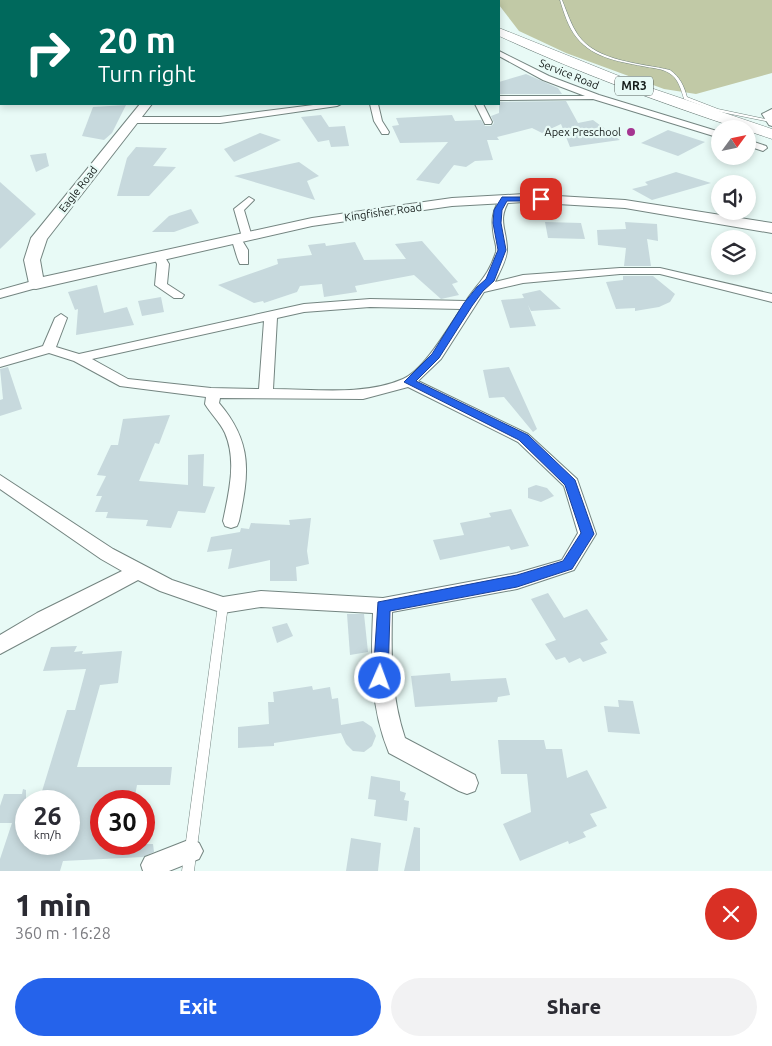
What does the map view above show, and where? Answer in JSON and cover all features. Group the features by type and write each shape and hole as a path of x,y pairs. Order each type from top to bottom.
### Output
{"highway":[{"name":"MR3","path":"500,32 567,61 702,111 771,126"},
{"name":"MR3","path":"500,43 618,90 711,122"},
{"path":"756,139 767,145"}],"street":[{"name":"Service Road","path":"500,55 546,78 596,97 711,132"},
{"path":"500,98 596,97"},
{"name":"Eagle Road","path":"36,284 32,260 39,238 145,105"},
{"path":"132,120 220,120 330,105"},
{"path":"374,105 378,121 385,132"},
{"path":"480,105 488,122"},
{"path":"771,126 766,114 772,111"},
{"name":"Kingfisher Road","path":"0,294 36,284 312,222 452,202 524,198 625,204 772,228"},
{"path":"0,362 49,349 79,358 125,383 211,393 363,394 409,382 436,356 468,305 480,289 490,281 502,250 497,223 498,210 505,199"},
{"path":"244,262 241,238 247,229 240,217 239,209 249,200"},
{"path":"159,256 163,264 161,285 178,296"},
{"path":"480,289 524,280 620,271 660,271 772,298"},
{"path":"79,358 271,315 336,304 468,305"},
{"path":"266,394 271,315"},
{"path":"49,349 61,318"},
{"path":"0,481 107,554 166,586 223,605 261,600 383,606 517,581 568,565 588,534 571,483 524,438 409,382"},
{"path":"211,393 214,400 212,404 221,413 240,456 241,473 231,522"},
{"path":"0,645 44,619 138,571"},
{"path":"383,606 380,678 386,717 396,745 467,783"},
{"path":"153,865 189,861"}],"lane":[{"path":"562,0 572,30 588,50 669,71 676,76 683,88 685,98 717,110 771,126"},
{"path":"189,861 223,605"}],"green space":[{"path":"500,0 772,0 772,73 696,94 664,89 566,53 519,31 500,6"}],"building":[{"path":"526,74 558,88 562,94 500,94 500,82"},
{"path":"566,101 578,123 593,120 620,140 570,147 561,124 542,133 532,128 497,137 499,140 487,140 493,160 475,161 466,167 454,165 439,184 416,180 448,142 400,143 392,126 399,125 396,118 452,115 455,121 481,120 485,126 491,126 494,123 491,116 499,113 500,102"},
{"path":"126,105 112,133 104,140 82,136 93,107"},
{"path":"321,115 329,127 345,126 349,146 331,147 329,140 318,142 301,117"},
{"path":"668,130 705,142 678,156 641,143"},
{"path":"260,133 281,140 234,162 224,149"},
{"path":"136,147 167,148 153,166 176,167 149,196 117,196 127,158"},
{"path":"46,153 49,166 36,172 30,155"},
{"path":"299,162 319,176 307,181 315,200 234,176"},
{"path":"676,172 711,183 652,200 632,189 648,185 645,182"},
{"path":"0,182 36,214 0,249"},
{"path":"191,209 199,223 174,232 152,232 169,216"},
{"path":"545,222 581,223 585,239 548,238"},
{"path":"625,222 657,224 658,241 647,239 651,266 624,266 626,248 598,245 597,230 626,229"},
{"path":"422,241 458,282 452,284 459,295 441,299 414,275 355,286 357,292 324,297 322,284 300,286 297,292 264,303 263,301 254,303 218,285 278,264 277,259 312,255 308,245 325,243 326,246 355,242 364,260 406,259 395,244"},
{"path":"623,276 653,276 675,294 670,302 659,307 635,311 635,308 616,309 606,282 623,280"},
{"path":"97,285 104,313 127,307 134,325 76,335 78,309 75,310 68,292"},
{"path":"540,290 561,309 531,311 528,305 536,326 510,328 501,300 524,298 522,294"},
{"path":"161,297 164,312 142,316 138,301"},
{"path":"8,367 22,409 0,416 0,400 3,399 0,369"},
{"path":"509,367 537,429 533,432 504,397 489,398 483,370"},
{"path":"170,415 159,444 155,443 139,481 188,485 188,455 204,454 203,486 215,487 205,513 178,511 171,528 146,526 148,520 106,518 108,512 95,512 102,496 96,496 106,476 97,475 111,445 118,445 123,419"},
{"path":"536,485 547,488 554,496 541,502 528,498 528,488"},
{"path":"511,509 529,546 511,550 509,546 440,560 433,540 464,535 460,523 491,517 489,513"},
{"path":"311,518 307,551 309,564 296,567 297,581 270,581 270,560 228,569 232,549 207,552 211,537 240,532 241,528 249,529 251,523 290,525 289,520"},
{"path":"548,593 564,618 587,609 608,640 600,643 607,653 583,662 580,658 569,663 565,657 556,660 545,644 556,640 531,599"},
{"path":"347,614 364,614 368,652 350,655"},
{"path":"287,623 293,636 277,643 272,627"},
{"path":"77,646 74,652 83,651 82,654 122,651 118,683 100,685 77,767 172,767 170,785 137,785 136,790 90,790 90,855 147,855 143,857 63,861 60,871 0,871 0,859 12,823 0,823 0,806 4,794 15,794 15,855 80,855 80,790 42,790 67,710 75,710 86,669 43,671 51,647"},
{"path":"450,673 451,681 506,678 510,695 498,697 497,702 415,707 411,676"},
{"path":"312,686 313,690 330,687 332,699 338,698 341,725 363,721 372,727 376,736 372,746 364,752 353,751 346,744 341,733 274,743 274,746 238,748 238,727 269,724 268,702 274,702 273,692"},
{"path":"618,700 633,701 640,734 608,732 604,706 619,707"},
{"path":"498,740 544,740 546,749 562,749 567,778 587,770 607,808 590,814 597,826 583,832 586,837 569,844 568,841 520,861 503,824 531,812 527,774 501,774"},
{"path":"371,776 400,781 400,791 406,793 404,800 409,801 407,821 374,816 376,800 368,799"},
{"path":"414,827 420,828 420,871 404,871"},
{"path":"351,838 381,843 378,871 346,871"}],"place":[{"name":"Apex Preschool","path":"631,132"}],"route":[{"path":"380,678 383,606 517,581 568,565 588,534 571,483 524,438 409,382 436,356 468,305 480,289 490,281 496,261 502,250 498,238 497,223 498,210 505,199 541,199"}]}
